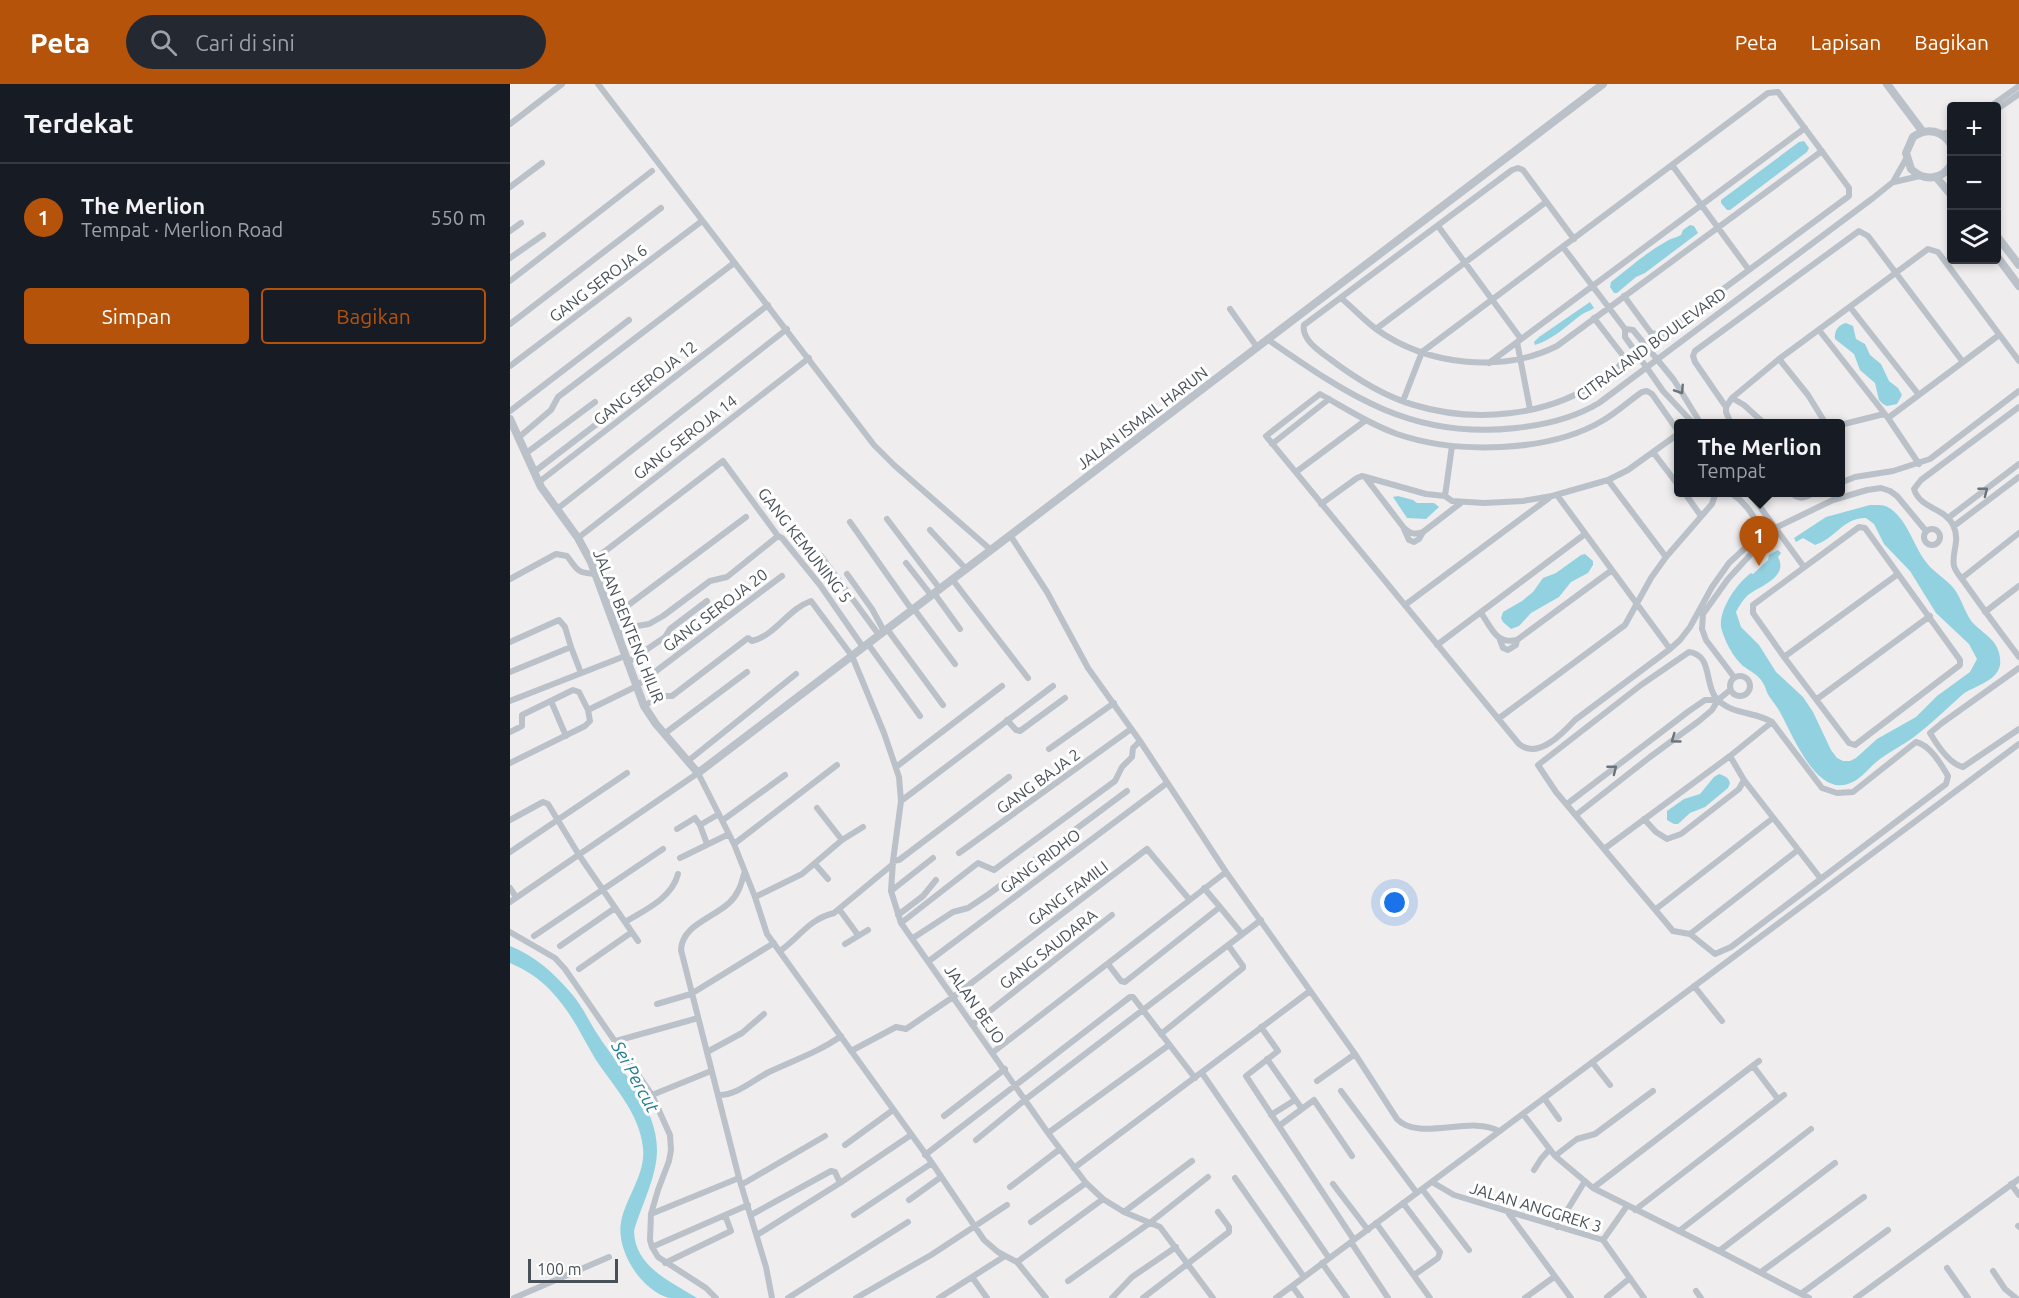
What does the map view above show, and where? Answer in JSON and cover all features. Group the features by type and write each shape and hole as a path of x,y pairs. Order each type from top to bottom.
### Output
{"street":[{"path":"510,124 562,84"},
{"path":"598,84 880,452 991,550"},
{"name":"JALAN ISMAIL HARUN","path":"698,773 1603,84"},
{"path":"1887,84 1923,132"},
{"path":"1997,102 2019,86"},
{"path":"1403,401 1422,352 1773,91 1778,92 1849,188 1849,196 1661,335 1651,333 1624,296"},
{"path":"2001,107 2019,94"},
{"path":"1488,363 1805,128"},
{"path":"1947,140 1942,134 1933,131 1923,132 1910,142 1906,159 1911,169 1920,176 1936,177 1947,170"},
{"path":"1942,134 1947,132"},
{"path":"1341,298 1376,328 1397,341 1422,352 1464,362 1488,363 1520,359 1557,346 1822,152"},
{"name":"CITRALAND BOULEVARD","path":"1267,339 1337,386 1401,418 1470,430 1500,430 1562,419 1586,410 1647,367 1893,182 1906,159"},
{"path":"510,187 542,163"},
{"path":"1672,165 1749,270"},
{"path":"1574,239 1523,170 1518,168 1512,170 1304,325 1303,330 1307,339 1352,376 1385,393 1414,405 1455,412 1487,414 1530,409 1570,399 1621,365 1624,357 1594,318"},
{"path":"510,281 652,171"},
{"name":"CITRALAND BOULEVARD","path":"1893,182 1920,176"},
{"path":"1936,177 1947,190"},
{"path":"1376,328 1546,202"},
{"path":"510,324 661,208"},
{"name":"GANG SEROJA 6","path":"510,366 702,221"},
{"path":"510,231 521,223"},
{"path":"1438,226 1519,340 1520,359 1530,409"},
{"path":"1729,419 1726,407 1695,362 1693,356 1695,351 1859,231 1868,236 1964,362"},
{"path":"510,258 543,235"},
{"path":"2001,242 2019,265"},
{"path":"1563,247 1625,329 1625,337 1663,391 1690,419"},
{"path":"1726,407 1732,398 1779,359 1928,249 1938,252 2019,361"},
{"path":"2001,262 2019,286"},
{"path":"518,438 551,410 558,397 734,263"},
{"name":"GANG SEROJA 12","path":"539,482 768,305"},
{"path":"1850,307 1919,394"},
{"path":"1230,309 1257,347"},
{"path":"510,411 629,320"},
{"path":"557,509 787,329"},
{"path":"1625,329 1633,330 1674,380 1698,419"},
{"path":"1819,330 1886,416 1919,464"},
{"path":"1845,424 1886,416 1999,335"},
{"name":"GANG SEROJA 14","path":"578,538 809,358"},
{"path":"1779,359 1808,395 1823,419"},
{"path":"1845,481 1855,477 1893,471 1930,459 2019,390"},
{"path":"1674,427 1652,394 1647,391 1642,392 1602,421 1553,439 1519,446 1486,448 1452,446 1397,434 1366,420 1320,394 1266,436 1523,747 1540,748 1562,734 1575,720 1670,649 1690,627 1712,587 1729,563 1758,536 1758,524 1737,497"},
{"path":"1732,398 1760,419"},
{"path":"525,454 596,402"},
{"path":"2019,407 1915,486 1915,493 1921,501 1928,507 1940,511 1951,523 1957,536 1954,566 2019,657"},
{"path":"534,472 611,413"},
{"name":"JALAN BENTENG HILIR","path":"510,419 539,482 578,538 591,562 635,687 644,706 664,734 698,773"},
{"path":"1296,472 1366,420"},
{"path":"1322,504 1357,477 1365,476 1402,488 1445,496 1452,501 1484,503 1523,501 1554,496 1608,480 1628,470 1674,436"},
{"path":"1445,496 1452,446"},
{"path":"1653,452 1674,480"},
{"name":"GANG KEMUNING 5","path":"591,562 723,461 778,536 820,585 920,716"},
{"path":"1926,531 1924,539 1930,545 1938,543 1940,533 2019,464"},
{"path":"1365,476 1404,528 1409,540 1414,542 1423,532 1462,502"},
{"path":"1951,523 2019,477"},
{"path":"1608,480 1666,557"},
{"path":"1845,496 1881,488 1890,491 1897,496 1926,531"},
{"path":"1554,496 1670,649"},
{"path":"1405,605 1554,496"},
{"path":"1688,497 1701,516"},
{"path":"1498,719 1625,625 1651,578 1712,504 1714,497"},
{"path":"1753,497 1804,567"},
{"path":"1734,677 1706,640 1702,629 1703,614 1728,579 1775,528 1843,497"},
{"path":"611,618 746,518"},
{"path":"887,519 960,629"},
{"path":"850,522 955,664"},
{"path":"1859,527 1865,528 1960,660 1959,667 1855,745 1849,744 1753,613 1753,606 1804,567 1859,527"},
{"path":"1926,531 1934,528 1940,533"},
{"path":"930,530 966,569"},
{"path":"1962,578 2019,533"},
{"path":"1437,645 1585,534"},
{"path":"1010,535 1047,592 1080,656 1131,729 1136,745 1162,787 1261,920 1397,1119 1403,1125 1423,1128 1481,1125 1490,1126 1499,1131"},
{"path":"617,635 637,626 649,624 710,581 727,577 778,536"},
{"path":"510,579 556,554 567,556 576,570 596,574"},
{"path":"821,556 943,705"},
{"path":"906,563 935,592"},
{"path":"1481,613 1503,648 1508,650 1516,645 1517,640 1612,570"},
{"path":"847,574 873,609 884,632"},
{"path":"1784,657 1898,574"},
{"name":"GANG SEROJA 20","path":"588,710 635,687 782,576"},
{"path":"952,579 1028,678"},
{"path":"1985,612 2019,586"},
{"path":"510,701 581,673 626,659 665,637 670,629 707,601"},
{"name":"JALAN BEJO","path":"644,706 660,696 672,696 748,638 752,641 761,639 792,612 811,601 852,656 896,767 902,801 891,891 902,923 1048,1133 1086,1183 1103,1199 1124,1212 1151,1222 1163,1230 1213,1298"},
{"path":"1817,699 1930,616"},
{"path":"510,642 559,620 566,627 581,673"},
{"path":"510,672 571,647"},
{"path":"1689,652 1699,655 1706,665 1714,695 1726,708 1761,715 1772,722 1822,788 1837,793 1853,792 1916,742 1922,743 1928,749 1948,776 1946,784 1731,946 1715,954 1690,934 1673,931 1576,816 1538,765 1689,652"},
{"path":"2019,668 1930,733 1941,750 1959,767 1963,767 2019,729"},
{"path":"664,734 747,672"},
{"path":"688,761 796,674"},
{"path":"1576,816 1712,710 1718,700 1730,690 1734,677"},
{"path":"1730,690 1740,697 1750,692 1747,679 1734,677"},
{"path":"896,767 1002,686"},
{"path":"902,801 1053,686"},
{"path":"510,732 522,726 522,714 576,690 591,717 588,723 566,736 510,762"},
{"path":"1007,720 1016,730 1020,731 1065,698"},
{"path":"551,700 566,736"},
{"path":"1567,804 1689,711 1705,700 1718,700"},
{"path":"1050,749 1114,703"},
{"path":"1604,849 1772,722"},
{"name":"GANG BAJA 2","path":"959,853 1131,729"},
{"path":"1276,1298 2019,744"},
{"path":"902,923 978,863 994,870 1115,781 1122,767 1132,757 1136,745"},
{"path":"1730,756 1743,780 1821,879"},
{"path":"734,844 837,765"},
{"path":"510,852 627,773"},
{"path":"510,902 698,773 734,844 755,897 764,928 932,1163 974,1226 990,1246 1017,1262 1042,1297"},
{"path":"723,820 785,775"},
{"path":"780,951 812,921 822,915 832,914 893,862 899,860 1009,777"},
{"path":"1644,819 1656,832 1667,839 1681,834 1739,789 1743,780"},
{"name":"GANG RIDHO","path":"929,961 1162,787"},
{"path":"913,938 953,912 968,908 989,894 1127,791"},
{"path":"510,820 543,802 548,804 579,855 638,941"},
{"path":"818,808 842,840"},
{"path":"700,825 719,814"},
{"path":"677,829 695,818 707,844"},
{"path":"1656,909 1773,818"},
{"path":"755,897 795,878 862,827"},
{"path":"680,858 729,834"},
{"path":"534,936 663,849"},
{"name":"GANG FAMILI","path":"953,998 1148,849 1189,899"},
{"path":"1690,934 1798,850"},
{"path":"891,891 933,858"},
{"path":"815,864 828,879"},
{"path":"992,1053 1226,872"},
{"path":"745,873 740,888 729,903 683,937 682,959 739,1178 766,1267 772,1298"},
{"path":"625,922 651,907 669,891 675,885 678,874"},
{"path":"898,915 923,896 936,880"},
{"path":"510,888 516,897"},
{"path":"1204,888 1242,934"},
{"path":"1108,964 1121,981 1125,982 1220,907"},
{"path":"560,946 615,908"},
{"path":"838,909 858,935"},
{"name":"GANG SAUDARA","path":"972,1025 1112,915"},
{"path":"976,1140 1026,1099 1261,920"},
{"path":"845,944 868,930"},
{"path":"510,932 555,958 570,976 652,1095 670,1135 671,1150 651,1214 652,1247 665,1263 700,1284 716,1298"},
{"path":"579,969 632,932"},
{"path":"657,1004 691,994 774,943"},
{"path":"1161,1034 1242,970 1243,966 1228,945"},
{"path":"1694,986 1722,1021"},
{"path":"1074,1167 1310,991"},
{"path":"926,1155 1130,997 1133,997 1196,1078"},
{"path":"851,1051 896,1027 906,1029 953,998"},
{"path":"707,1052 742,1033 764,1014"},
{"path":"616,1041 698,1018"},
{"path":"1261,1027 1278,1050 1245,1076 1388,1298"},
{"path":"718,1095 729,1094 766,1073 815,1053 841,1036"},
{"path":"1048,1133 1169,1045"},
{"path":"1317,1081 1354,1054"},
{"path":"1267,1059 1302,1109"},
{"path":"1593,1188 1759,1061"},
{"path":"1592,1062 1610,1085"},
{"path":"1635,1210 1781,1097 1753,1066"},
{"path":"944,1116 1005,1070"},
{"path":"652,1095 711,1071"},
{"path":"1202,1073 1329,1258"},
{"path":"1341,1091 1419,1191 1469,1250"},
{"path":"1555,1156 1577,1139 1595,1134 1653,1091"},
{"path":"1544,1098 1559,1119"},
{"path":"1271,1116 1295,1100"},
{"path":"1279,1126 1314,1100 1352,1156"},
{"path":"844,1145 893,1110"},
{"path":"1523,1113 1549,1150 1593,1188 1809,1298"},
{"path":"1680,1231 1811,1129"},
{"path":"757,1235 911,1135"},
{"path":"741,1185 825,1136"},
{"path":"1010,1186 1060,1149"},
{"path":"1534,1170 1549,1150"},
{"path":"1124,1212 1192,1161"},
{"path":"854,1215 932,1163"},
{"path":"1719,1251 1835,1163"},
{"path":"751,1215 831,1171 835,1172 840,1183"},
{"path":"909,1200 941,1177"},
{"path":"1068,1281 1151,1222 1208,1177"},
{"path":"651,1214 739,1178"},
{"path":"1235,1178 1304,1277"},
{"path":"1856,1298 2019,1179"},
{"path":"1557,1227 1585,1181"},
{"name":"JALAN ANGGREK 3","path":"1432,1182 1450,1194 1603,1240 1644,1298"},
{"path":"1031,1222 1086,1183"},
{"path":"1333,1184 1368,1230"},
{"path":"2011,1184 2019,1195"},
{"path":"1761,1272 1864,1197"},
{"path":"1017,1262 1103,1199"},
{"path":"1403,1203 1440,1252 1438,1258 1414,1275"},
{"path":"652,1247 748,1205"},
{"path":"856,1298 931,1255 1007,1205"},
{"path":"1603,1240 1627,1206"},
{"path":"1143,1298 1189,1265 1229,1232 1229,1227 1218,1212"},
{"path":"1509,1213 1571,1298"},
{"path":"665,1263 731,1231 725,1215"},
{"path":"788,1298 908,1222"},
{"path":"1376,1223 1430,1298"},
{"path":"1802,1293 1888,1230"},
{"path":"1112,1298 1132,1277 1176,1246"},
{"path":"939,1298 1005,1256"},
{"path":"514,1298 609,1257"},
{"path":"1322,1263 1347,1298"},
{"path":"1947,1268 1968,1298"},
{"path":"1993,1271 2005,1289 2017,1298"},
{"path":"972,1277 987,1298"},
{"path":"1525,1298 1554,1277"},
{"path":"1607,1297 1630,1278"},
{"path":"1292,1286 1301,1298"},
{"path":"1696,1291 1701,1298"}],"water":[{"path":"1804,141 1809,148 1807,152 1730,210 1727,210 1721,203 1721,200 1799,142"},
{"path":"1690,225 1694,226 1698,233 1614,293 1610,287 1611,282 1652,250 1681,235 1683,230"},
{"path":"1590,302 1594,308 1554,336 1535,345 1534,342 1539,337"},
{"path":"1846,323 1853,326 1856,339 1865,344 1870,355 1881,364 1889,381 1898,388 1902,395 1897,404 1887,406 1879,400 1875,383 1860,370 1854,354 1835,339 1837,329"},
{"path":"1398,496 1417,503 1434,503 1439,507 1426,519 1407,518 1393,497"},
{"path":"1870,505 1889,507 1907,527 1926,562 1952,586 1972,622 1995,644 2000,665 1990,680 1962,695 1920,732 1880,759 1857,780 1848,784 1836,785 1826,781 1807,761 1761,680 1743,666 1732,653 1722,632 1721,620 1730,597 1740,583 1768,560 1769,555 1778,550 1781,553 1778,557 1780,564 1776,576 1747,596 1736,612 1741,627 1759,645 1776,672 1803,697 1837,758 1850,761 1856,758 1877,739 1916,717 1937,696 1970,672 1977,659 1969,644 1936,613 1910,571 1884,544 1874,524 1866,518 1846,524 1829,538 1815,545 1803,538 1796,542 1794,538 1826,517"},
{"path":"1585,554 1593,561 1588,573 1571,582 1559,597 1531,613 1519,626 1511,629 1503,622 1501,618 1503,612 1533,592 1543,578 1556,573"},
{"path":"1719,774 1728,779 1730,783 1728,788 1705,807 1690,813 1678,824 1667,820 1667,811 1684,799 1700,794"},
{"name":"Sei Percut","path":"510,946 544,966 571,993 645,1105 656,1136 657,1152 651,1182 634,1231 636,1244 647,1264 656,1272 697,1298 669,1298 659,1294 640,1278 627,1257 620,1233 627,1204 642,1167 643,1148 637,1124 632,1112 558,999 537,978 510,963"}],"place":[{"name":"The Merlion","path":"1759,566"}]}
